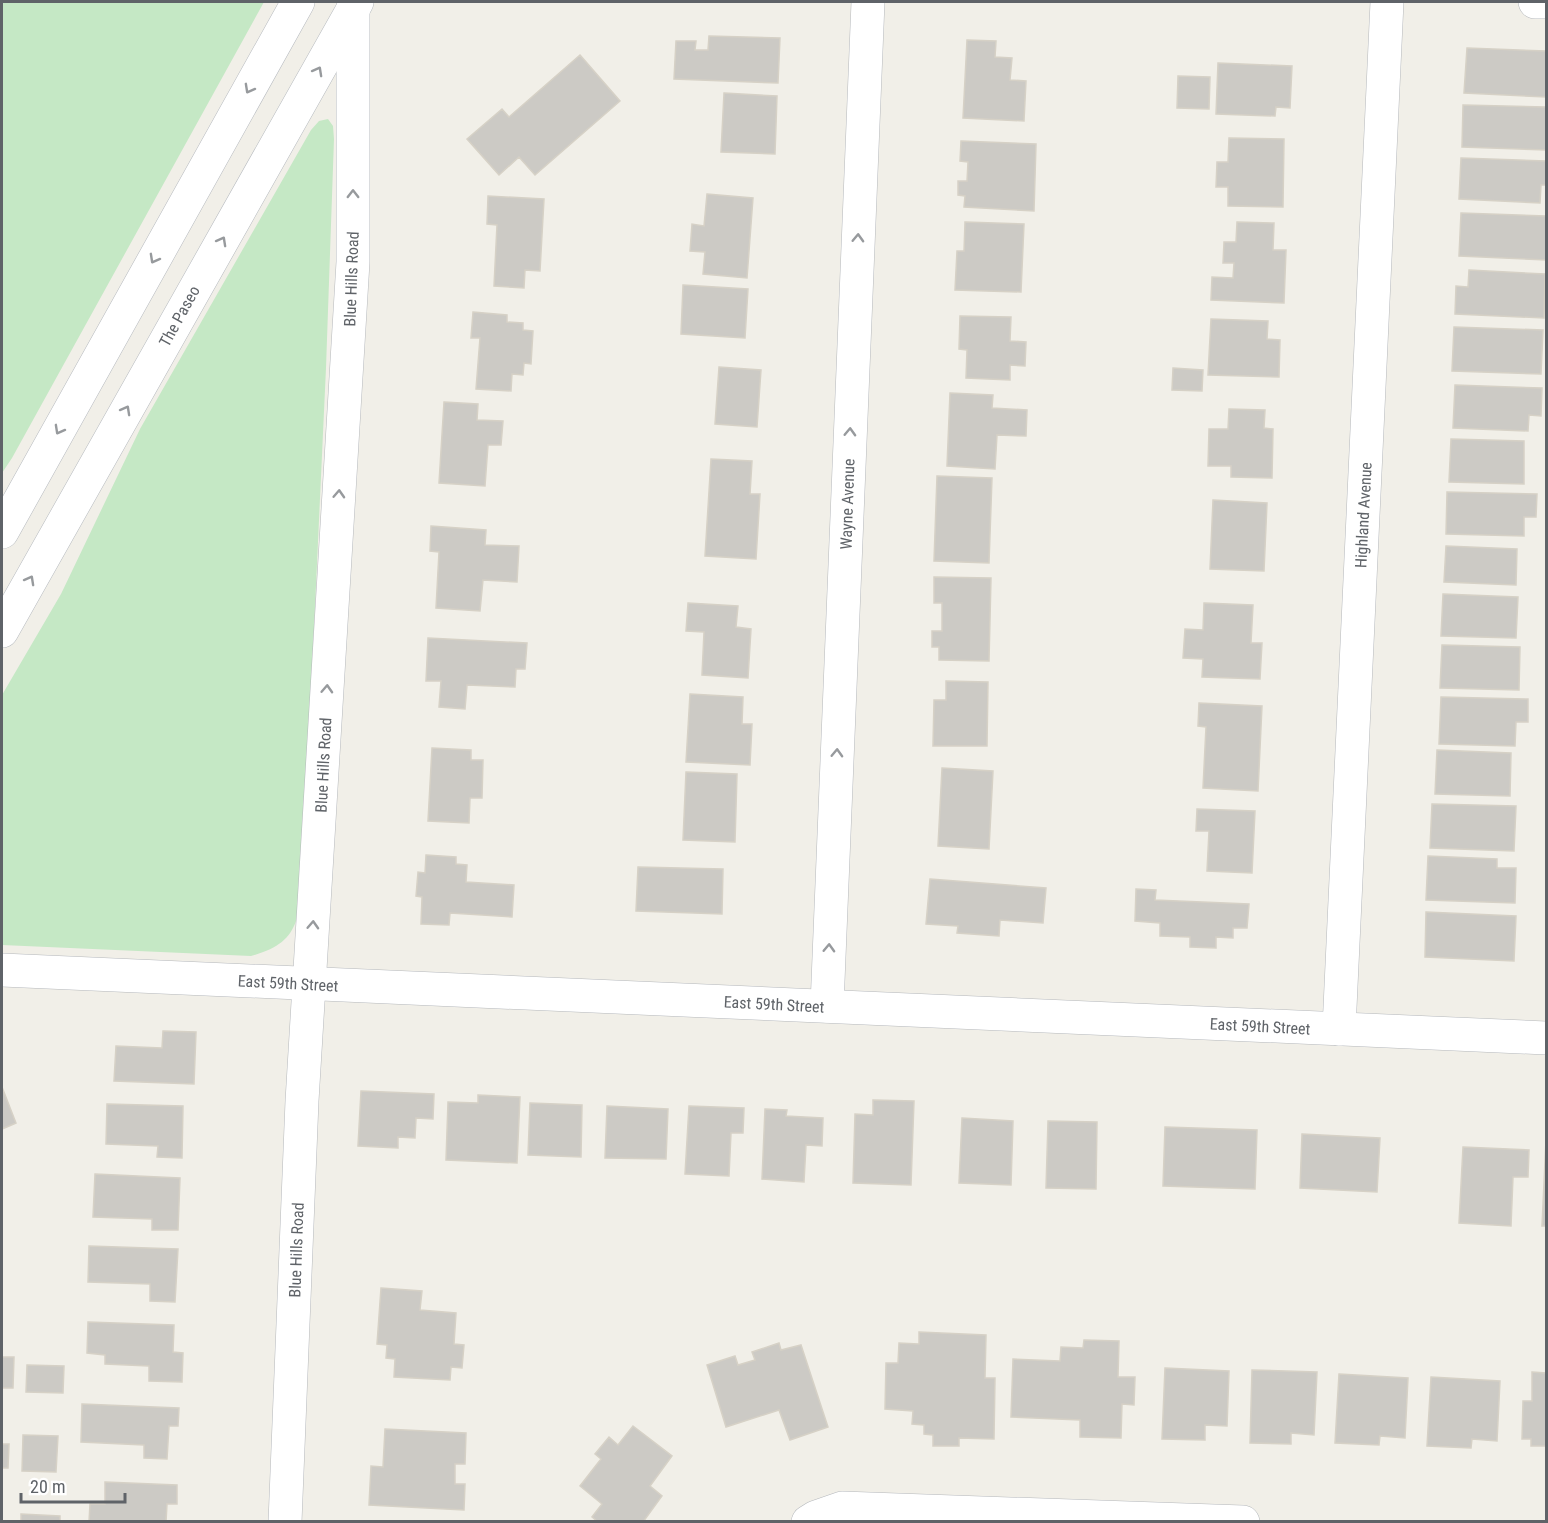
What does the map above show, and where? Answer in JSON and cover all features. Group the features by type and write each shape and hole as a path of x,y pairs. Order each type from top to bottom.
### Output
{"street":[{"path":"2,532 298,2"},
{"name":"Wayne Avenue","path":"827,1006 868,2"},
{"name":"Highland Avenue","path":"1339,1029 1387,2"},
{"path":"1535,2 1546,2"},
{"name":"The Paseo","path":"2,631 355,5"},
{"name":"Blue Hills Road","path":"285,1521 302,1101 353,262 355,5"},
{"name":"East 59th Street","path":"2,970 1546,1038"},
{"path":"808,1521 842,1508 1230,1521"}],"green space":[{"path":"2,2 264,2 2,473"},
{"path":"328,119 333,126 334,139 326,368 303,868 295,924 281,943 251,956 2,945 2,695 61,594 140,429 311,130 319,121"}],"building":[{"path":"709,36 780,38 778,83 674,79 676,41 696,41 695,50 708,50"},
{"path":"967,40 996,41 995,57 1012,58 1010,80 1026,81 1024,121 963,118"},
{"path":"1467,48 1546,51 1546,97 1464,93"},
{"path":"580,55 620,101 535,175 519,157 499,175 467,139 502,109 509,117"},
{"path":"1218,63 1292,66 1290,108 1276,107 1275,116 1216,114"},
{"path":"1178,76 1210,77 1209,109 1177,108"},
{"path":"724,93 777,96 775,154 721,152"},
{"path":"1463,105 1546,107 1546,150 1462,147"},
{"path":"1229,138 1284,139 1283,207 1228,206 1228,187 1216,187 1217,162 1228,162"},
{"path":"961,141 1036,144 1034,211 964,207 965,196 958,195 958,181 967,181 968,162 960,161"},
{"path":"1461,158 1546,161 1546,185 1541,185 1540,203 1459,199"},
{"path":"707,194 753,198 747,278 703,274 705,252 690,251 692,224 704,226"},
{"path":"488,196 544,199 540,271 525,270 524,288 494,286 497,225 487,224"},
{"path":"1461,213 1546,216 1546,260 1459,256"},
{"path":"965,222 1024,224 1021,292 955,290 957,251 964,251"},
{"path":"1237,222 1274,223 1273,250 1286,250 1284,303 1211,300 1212,277 1233,278 1234,263 1223,263 1224,242 1236,242"},
{"path":"1469,270 1545,274 1544,318 1455,314 1456,286 1468,287"},
{"path":"683,285 748,289 745,338 681,334"},
{"path":"473,312 507,315 507,322 523,323 523,330 533,331 531,364 524,363 523,375 512,374 511,391 476,389 480,338 471,338"},
{"path":"960,316 1011,317 1010,341 1026,342 1025,366 1010,365 1010,380 966,378 967,350 959,349"},
{"path":"1211,319 1268,321 1267,339 1280,340 1279,377 1208,375"},
{"path":"1454,327 1543,330 1541,374 1452,371"},
{"path":"719,367 761,370 757,427 715,424"},
{"path":"1173,368 1203,370 1202,391 1172,390"},
{"path":"1455,385 1542,388 1541,416 1529,415 1528,431 1453,428"},
{"path":"950,393 993,395 992,408 1027,410 1026,436 997,435 995,469 947,466"},
{"path":"444,402 478,404 477,420 503,421 501,445 488,445 485,486 439,483"},
{"path":"1229,409 1265,410 1264,428 1273,429 1272,478 1231,477 1231,466 1208,466 1209,429 1228,429"},
{"path":"1451,439 1524,441 1524,484 1449,482"},
{"path":"711,459 752,461 750,494 760,494 756,559 705,556"},
{"path":"937,476 992,478 989,563 934,561"},
{"path":"1447,492 1537,494 1536,517 1524,517 1524,536 1446,534"},
{"path":"1213,500 1267,503 1264,571 1210,569"},
{"path":"431,526 486,530 485,545 519,546 517,582 483,580 480,611 436,608 439,552 430,551"},
{"path":"1446,546 1517,549 1516,585 1444,582"},
{"path":"934,577 991,578 989,661 939,660 939,647 932,647 932,631 942,631 942,603 934,603"},
{"path":"1443,594 1518,597 1516,638 1441,636"},
{"path":"688,603 738,606 736,627 751,629 748,678 702,675 704,632 686,631"},
{"path":"1204,603 1253,605 1251,643 1262,643 1260,679 1202,677 1203,659 1183,658 1185,629 1203,630"},
{"path":"428,638 527,643 525,669 516,669 515,687 467,685 465,709 439,707 441,681 426,681"},
{"path":"1442,645 1520,647 1519,690 1440,688"},
{"path":"946,681 988,682 987,746 933,746 934,700 946,700"},
{"path":"690,694 743,697 742,724 752,724 750,765 686,762"},
{"path":"1441,697 1528,699 1528,722 1516,722 1515,746 1439,744"},
{"path":"1199,703 1262,706 1258,791 1203,788 1206,727 1198,726"},
{"path":"432,748 471,750 471,760 483,760 482,798 470,798 469,823 428,821"},
{"path":"1437,750 1511,753 1510,796 1435,794"},
{"path":"942,768 993,771 989,849 938,846"},
{"path":"686,772 737,774 735,842 683,840"},
{"path":"1432,804 1516,806 1514,851 1430,848"},
{"path":"1197,809 1255,811 1252,873 1207,871 1209,831 1196,831"},
{"path":"426,855 456,857 456,864 467,865 466,882 514,885 512,917 450,913 449,925 421,924 422,897 416,896 418,872 425,873"},
{"path":"1428,856 1497,859 1497,868 1516,868 1515,903 1426,900"},
{"path":"638,867 723,869 722,914 636,911"},
{"path":"930,879 1046,888 1043,923 1000,920 999,936 957,933 958,926 926,924"},
{"path":"1136,889 1156,890 1155,900 1249,904 1247,928 1233,928 1233,938 1216,937 1216,948 1190,947 1190,937 1160,936 1160,923 1135,921"},
{"path":"1426,912 1516,916 1514,961 1425,957"},
{"path":"163,1031 196,1032 194,1084 114,1081 116,1046 162,1048"},
{"path":"2,1087 16,1123 2,1129"},
{"path":"361,1091 434,1094 433,1119 416,1118 415,1138 398,1137 398,1148 358,1146"},
{"path":"478,1095 520,1097 517,1163 446,1160 448,1102 478,1103"},
{"path":"873,1100 914,1101 911,1185 853,1183 855,1114 873,1115"},
{"path":"530,1103 582,1105 581,1157 528,1155"},
{"path":"107,1104 183,1106 182,1158 157,1157 158,1146 106,1144"},
{"path":"607,1106 668,1109 666,1159 605,1158"},
{"path":"689,1106 744,1108 743,1133 731,1133 729,1176 685,1174"},
{"path":"765,1109 787,1110 786,1116 823,1118 822,1146 806,1145 804,1182 762,1179"},
{"path":"962,1118 1013,1121 1011,1185 959,1183"},
{"path":"1048,1121 1097,1122 1096,1189 1046,1188"},
{"path":"1165,1127 1257,1130 1255,1189 1163,1186"},
{"path":"1302,1134 1380,1138 1377,1192 1300,1188"},
{"path":"1546,1140 1546,1226 1542,1226"},
{"path":"1463,1147 1529,1150 1528,1177 1513,1177 1511,1226 1459,1223"},
{"path":"95,1174 180,1178 178,1230 152,1230 152,1219 93,1217"},
{"path":"89,1246 178,1249 175,1302 150,1301 150,1284 88,1282"},
{"path":"381,1288 422,1291 420,1310 456,1313 454,1344 464,1345 462,1368 451,1367 450,1380 394,1377 395,1359 386,1358 387,1345 377,1344"},
{"path":"88,1322 174,1325 173,1352 183,1353 182,1382 149,1381 149,1366 105,1364 105,1355 87,1353"},
{"path":"919,1332 986,1335 985,1378 995,1378 994,1439 959,1438 959,1446 933,1446 933,1435 924,1434 924,1425 912,1424 913,1411 885,1409 886,1363 898,1363 899,1343 919,1344"},
{"path":"1084,1340 1119,1341 1118,1377 1135,1377 1134,1405 1122,1404 1121,1438 1080,1437 1080,1420 1011,1417 1013,1359 1060,1361 1061,1347 1083,1348"},
{"path":"779,1343 781,1350 801,1345 828,1427 790,1440 779,1410 726,1427 707,1365 735,1356 738,1365 755,1360 752,1352"},
{"path":"2,1357 14,1357 13,1388 2,1388"},
{"path":"27,1365 64,1366 63,1393 26,1392"},
{"path":"1165,1368 1229,1371 1227,1426 1205,1425 1205,1440 1162,1439"},
{"path":"1252,1370 1317,1372 1314,1435 1291,1433 1291,1444 1250,1443"},
{"path":"1532,1372 1546,1373 1546,1446 1531,1446 1531,1439 1522,1439 1523,1401 1532,1401"},
{"path":"1339,1374 1408,1378 1405,1438 1380,1436 1379,1445 1335,1443"},
{"path":"1431,1377 1500,1381 1497,1441 1472,1439 1471,1448 1427,1446"},
{"path":"82,1404 179,1408 178,1426 169,1426 167,1459 144,1458 144,1445 81,1442"},
{"path":"633,1426 672,1456 650,1486 662,1496 643,1522 598,1522 592,1517 602,1504 580,1486 601,1459 595,1454 609,1437 618,1445"},
{"path":"385,1429 466,1433 465,1464 455,1464 455,1484 465,1484 464,1510 369,1505 371,1466 383,1467"},
{"path":"23,1435 58,1436 56,1472 22,1471"},
{"path":"2,1444 9,1444 8,1468 2,1468"},
{"path":"105,1482 177,1485 177,1504 167,1504 166,1522 89,1522 90,1504 105,1504"},
{"path":"21,1514 60,1516 60,1522 21,1522"}]}
